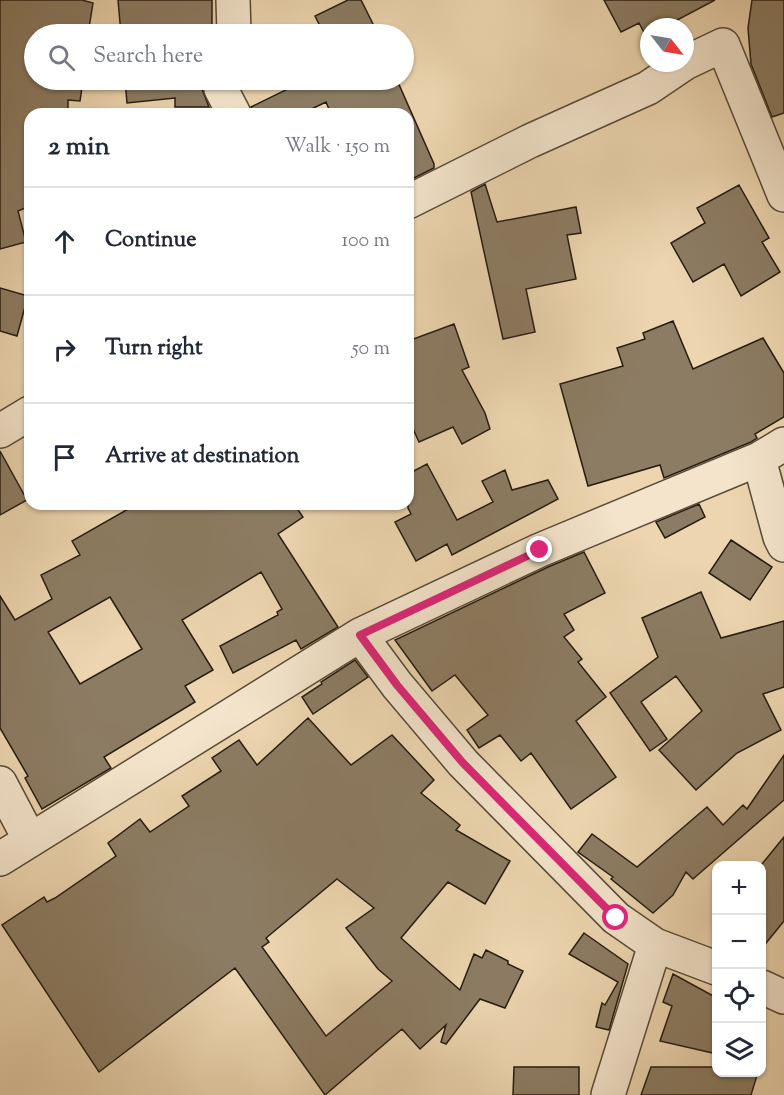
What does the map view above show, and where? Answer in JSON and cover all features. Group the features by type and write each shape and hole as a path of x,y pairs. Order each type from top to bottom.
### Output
{"street":[{"path":"233,0 234,24"},
{"path":"694,59 723,45 784,195"},
{"path":"414,199 530,141 648,88 672,72"},
{"path":"222,90 231,108"},
{"path":"0,431 24,417"},
{"path":"0,859 360,635 540,550 771,451 780,537 784,545"},
{"path":"360,635 397,685 463,763 616,918 655,945 712,966"},
{"path":"0,783 30,840"},
{"path":"608,1095 655,945"},
{"path":"766,989 784,997"}],"building":[{"path":"0,0 82,0 93,3 90,24 24,24 24,90 82,90 80,101 68,100 68,108 24,108 24,208 18,211 24,243 0,249"},
{"path":"118,0 212,0 212,24 120,24"},
{"path":"348,0 361,0 373,24 319,24 315,16"},
{"path":"604,0 715,0 681,18 640,18 640,25 639,23 621,32"},
{"path":"752,0 784,0 784,113 772,117 751,64 748,28"},
{"path":"126,90 202,90 209,107 175,107 175,98 127,103"},
{"path":"286,90 401,90 409,108 328,108 326,102 314,108 251,107"},
{"path":"414,119 434,164 434,168 414,178"},
{"path":"485,184 497,222 576,207 581,233 567,235 576,279 526,289 535,332 503,339 471,192"},
{"path":"739,185 769,238 762,242 780,272 741,296 724,264 693,282 671,243 705,223 697,208"},
{"path":"0,288 24,295 24,311 17,336 0,331"},
{"path":"673,321 693,369 763,338 784,373 784,417 755,434 757,438 751,442 664,478 660,465 588,486 560,384 623,366 617,348 645,339 643,333"},
{"path":"454,324 469,367 462,370 485,413 490,429 462,444 453,427 419,442 414,431 414,339"},
{"path":"0,451 24,495 24,502 0,515"},
{"path":"427,464 457,520 493,502 482,481 505,470 512,490 548,480 558,499 452,555 447,544 416,561 395,522 411,514 409,510 414,510 414,471"},
{"path":"699,504 705,517 665,538 656,522"},
{"path":"126,510 298,510 303,517 278,534 338,627 301,649 296,640 233,673 220,646 278,615 277,612 282,609 261,572 182,620 213,670 185,686 195,702 104,757 111,768 42,809 25,778 28,776 0,728 0,596 15,620 52,599 41,575 80,555 72,541","holes":["110,597 142,649 80,684 48,632"]},
{"path":"731,540 772,567 750,600 709,573"},
{"path":"584,552 605,593 564,614 574,630 564,637 582,659 578,662 606,697 576,721 616,777 571,809 531,753 521,761 500,735 479,748 467,730 488,715 455,675 432,691 395,640"},
{"path":"701,592 721,638 784,621 784,687 763,694 781,730 737,753 696,790 659,750 702,711 676,676 641,702 667,739 650,751 610,693 658,657 642,618"},
{"path":"355,660 368,677 313,714 302,697"},
{"path":"308,718 351,765 392,735 434,780 421,793 460,825 456,830 510,861 485,904 448,882 401,938 460,990 474,954 482,958 486,950 523,971 505,1008 480,999 446,1044 441,1042 446,1025 420,1049 402,1029 325,1095 235,968 99,1072 2,925 44,897 47,902 55,898 116,856 108,843 140,819 150,832 189,806 182,796 221,771 212,758 239,740 257,765","holes":["337,879 374,908 346,928 378,969 392,981 326,1036 262,947 269,942 266,938"]},
{"path":"784,755 784,800 693,879 686,872 673,895 653,913 611,879 613,877 578,852 592,834 637,867 707,807 723,825 743,805 747,809"},
{"path":"784,837 784,921 766,943 766,861"},
{"path":"584,933 628,964 609,1030 596,1027 602,1003 605,1005 618,982 569,954"},
{"path":"673,974 712,995 712,1053 660,1041 672,1006 663,1002"},
{"path":"514,1067 579,1067 579,1095 513,1095"},
{"path":"651,1067 712,1067 712,1077 756,1077 751,1095 641,1095"}],"route":[{"path":"540,550 360,635 397,685 463,763 616,918"}]}
